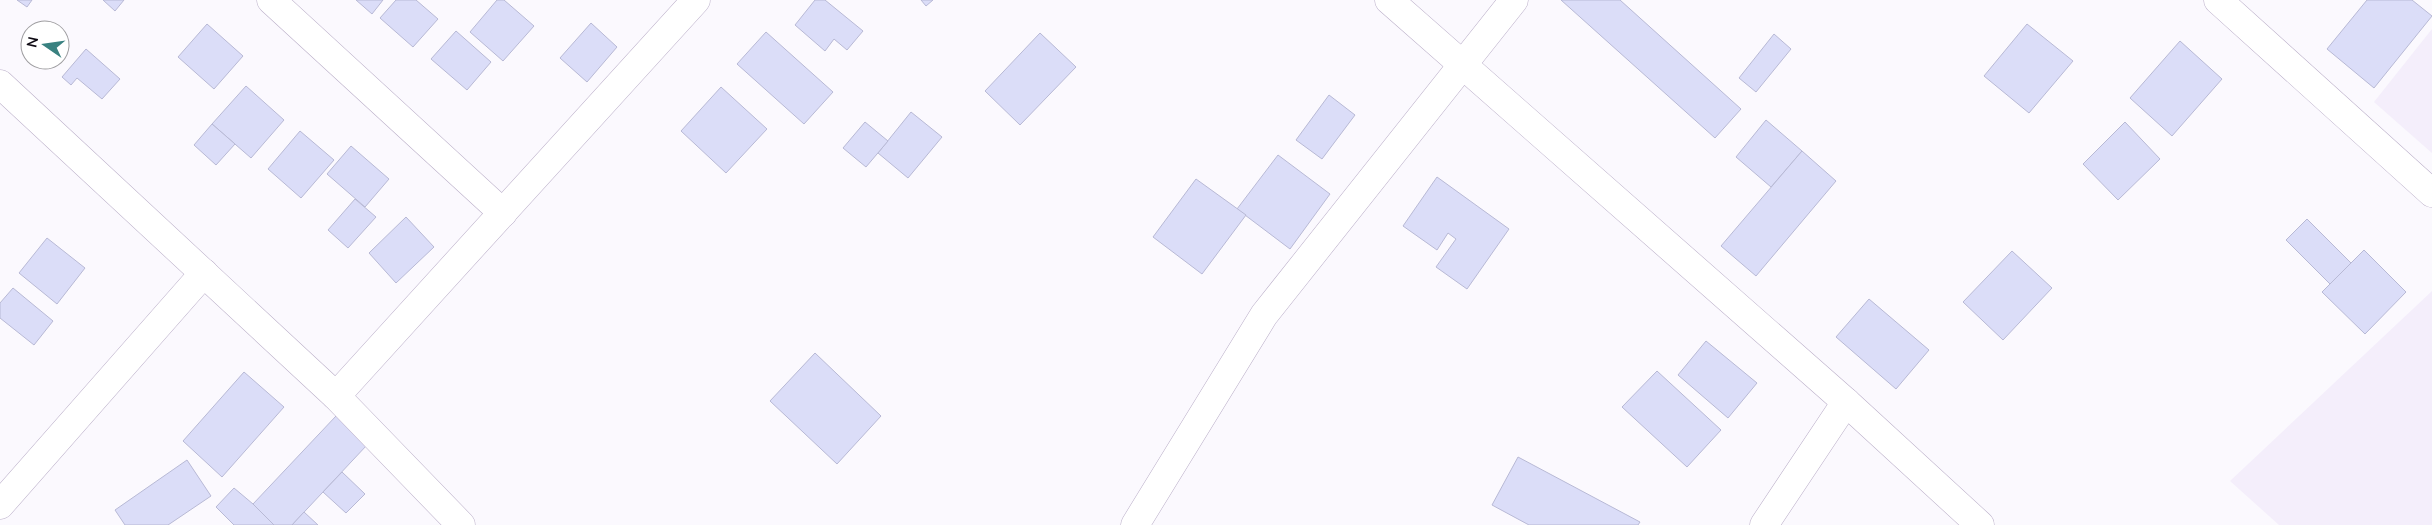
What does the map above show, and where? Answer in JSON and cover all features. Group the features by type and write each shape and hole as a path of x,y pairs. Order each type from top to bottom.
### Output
{"street":[{"path":"271,0 503,213"},
{"path":"336,396 696,0"},
{"path":"1389,0 1846,402 1980,525"},
{"path":"1134,525 1264,315 1514,0"},
{"path":"2218,0 2432,193"},
{"path":"0,84 336,396 461,525"},
{"path":"0,505 204,273"},
{"path":"1764,525 1846,402"}],"shaded area":[{"path":"2432,29 2432,153 2374,102"},
{"path":"2432,291 2432,525 2279,525 2230,481"}],"building":[{"path":"17,0 32,0 27,7"},
{"path":"103,0 124,0 115,11"},
{"path":"356,0 383,0 372,14"},
{"path":"396,0 416,0 438,19 413,47 380,18"},
{"path":"497,0 504,0 534,26 503,61 470,32"},
{"path":"815,0 825,0 863,31 847,50 834,39 825,51 795,25"},
{"path":"921,0 933,0 926,6"},
{"path":"1561,0 1620,0 1741,109 1715,138"},
{"path":"2367,0 2412,0 2432,16 2374,88 2327,49"},
{"path":"591,23 617,47 587,82 560,58"},
{"path":"207,24 243,56 214,89 178,57"},
{"path":"2027,24 2073,61 2029,113 1984,76"},
{"path":"456,31 491,62 467,90 431,59"},
{"path":"766,32 833,92 804,124 737,64"},
{"path":"1040,33 1076,67 1020,125 985,91"},
{"path":"1774,34 1791,49 1756,92 1739,78"},
{"path":"2180,41 2222,79 2172,136 2130,98"},
{"path":"86,49 120,79 102,99 77,78 71,85 62,77 70,70"},
{"path":"246,86 284,120 251,158 212,124"},
{"path":"721,87 767,129 726,173 681,131"},
{"path":"1329,95 1355,115 1322,159 1296,140"},
{"path":"911,112 942,137 908,178 878,153"},
{"path":"1766,120 1802,151 1771,187 1736,157"},
{"path":"865,122 888,141 866,167 843,148"},
{"path":"2125,122 2160,159 2118,200 2083,164"},
{"path":"212,124 235,144 216,165 194,145"},
{"path":"300,131 334,160 301,198 268,169"},
{"path":"351,146 389,179 365,207 327,174"},
{"path":"1802,151 1836,181 1756,276 1721,246"},
{"path":"1278,155 1330,194 1290,249 1237,209"},
{"path":"1437,177 1509,229 1467,289 1436,267 1456,239 1448,233 1437,250 1403,226"},
{"path":"1196,179 1246,215 1202,274 1153,237"},
{"path":"355,199 376,217 348,248 328,230"},
{"path":"406,217 434,247 396,283 369,253"},
{"path":"2307,219 2351,263 2330,284 2286,240"},
{"path":"47,238 85,268 57,304 19,273"},
{"path":"2364,250 2406,292 2365,334 2322,292"},
{"path":"2012,251 2052,288 2003,340 1963,302"},
{"path":"13,288 53,321 34,345 0,318 0,303"},
{"path":"1869,299 1929,350 1896,389 1836,337"},
{"path":"1706,341 1757,383 1728,418 1678,375"},
{"path":"815,353 881,416 837,464 770,401"},
{"path":"1657,371 1721,430 1687,467 1622,407"},
{"path":"244,372 284,407 222,477 183,441"},
{"path":"336,416 367,445 292,525 274,525 253,504"},
{"path":"1518,457 1640,522 1638,525 1529,525 1492,505"},
{"path":"187,460 211,496 168,525 125,525 115,510"},
{"path":"342,472 365,494 346,513 323,492"},
{"path":"234,488 274,525 234,525 216,507"},
{"path":"304,512 318,525 292,525"}]}
